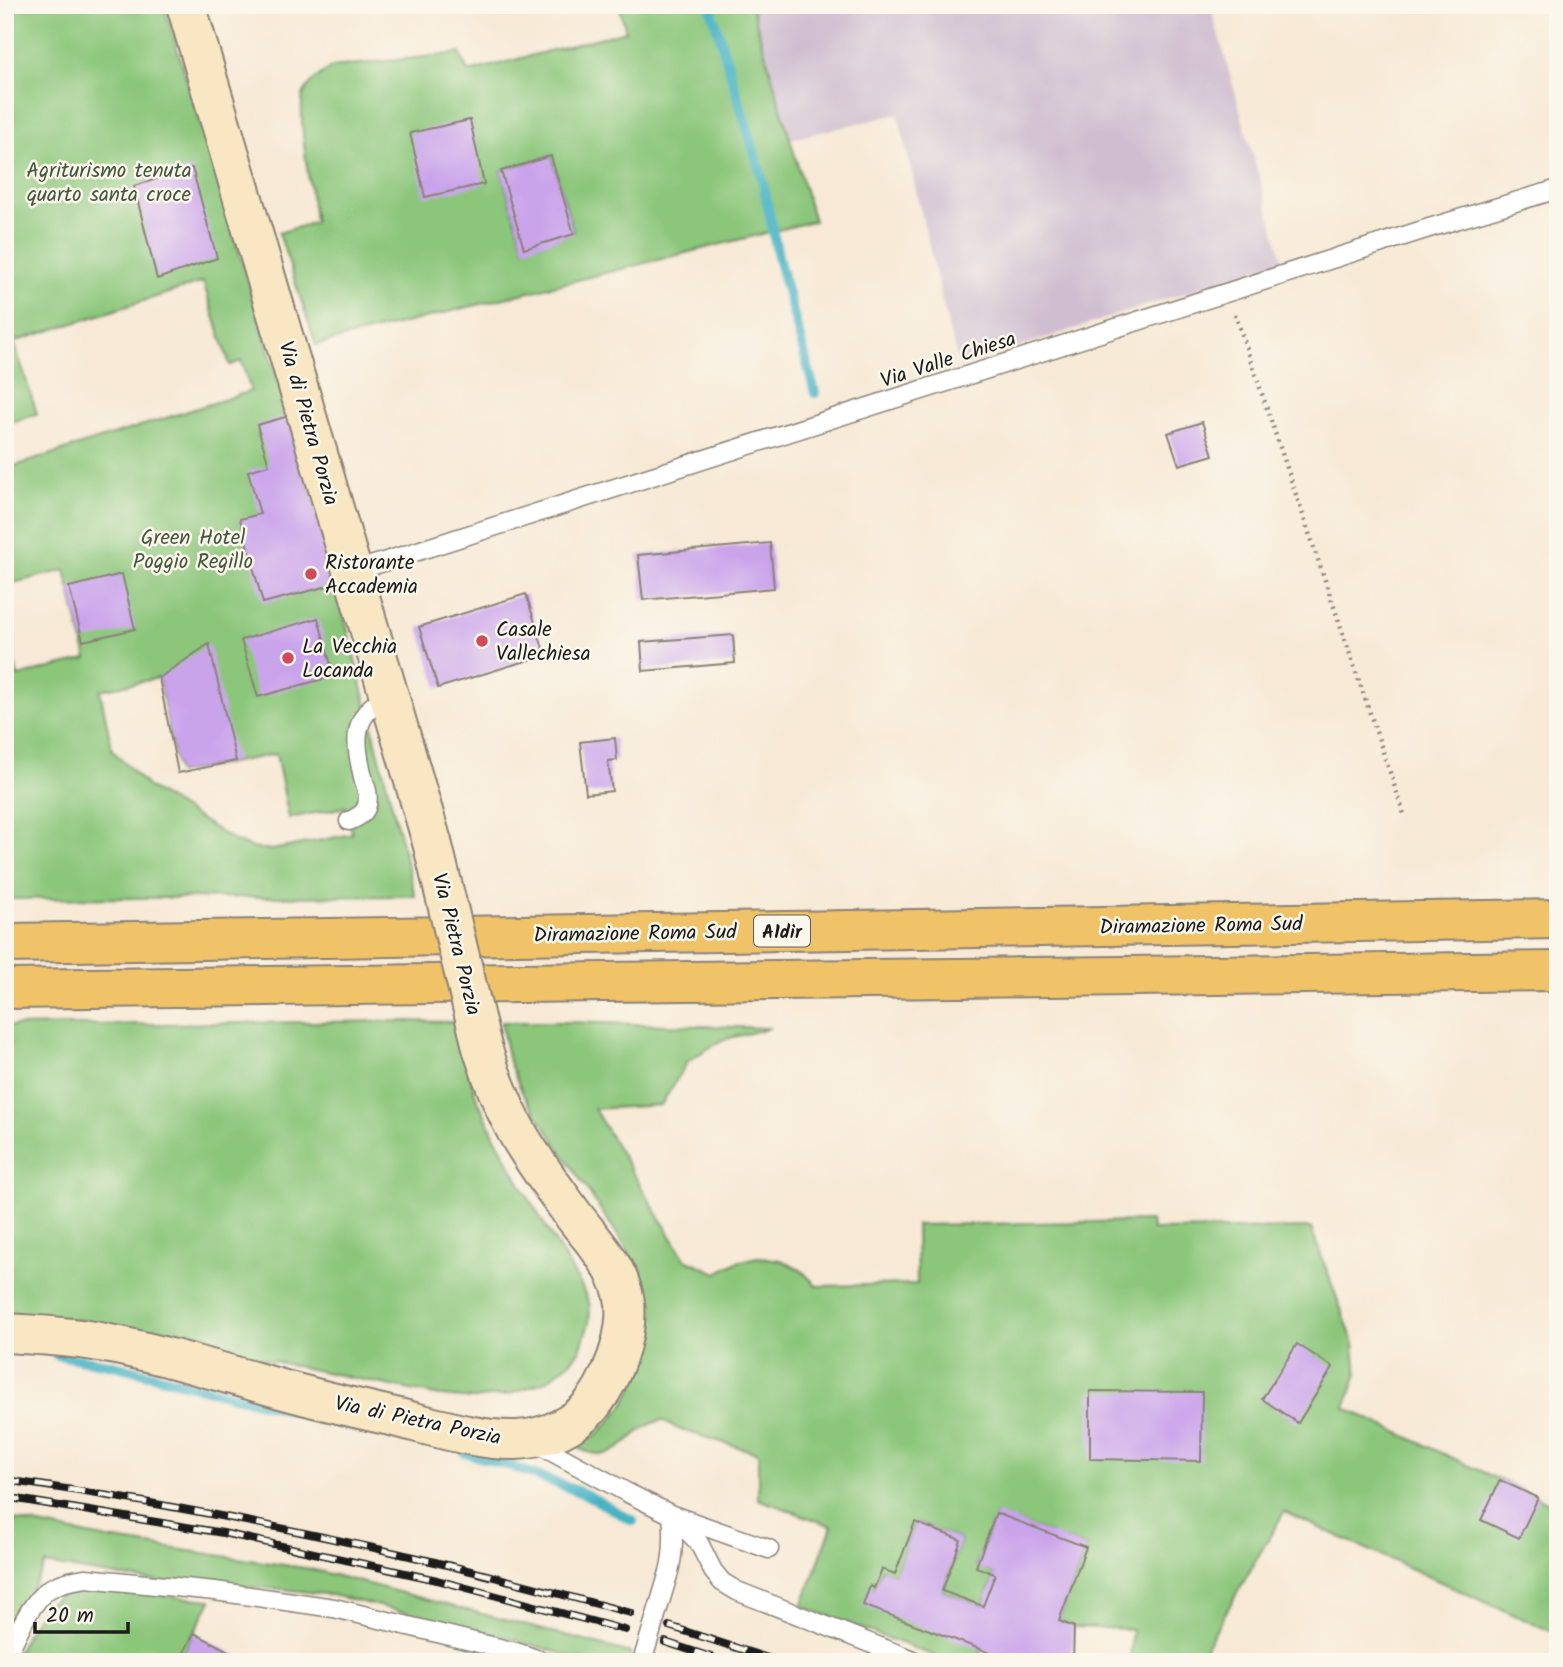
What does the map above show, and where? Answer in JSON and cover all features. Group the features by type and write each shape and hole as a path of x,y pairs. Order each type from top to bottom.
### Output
{"highway":[{"name":"Diramazione Roma Sud","path":"5,943 1558,919"},
{"path":"5,989 1558,971"}],"street":[{"name":"Via di Pietra Porzia","path":"186,5 432,842"},
{"name":"Via Pietra Porzia","path":"432,842 482,1047"},
{"name":"Via di Pietra Porzia","path":"5,1333 63,1337 130,1348 337,1404 435,1427 503,1439 529,1439 554,1432 573,1421 584,1413 599,1393 614,1363 626,1314 623,1293 613,1269 520,1137 495,1084 482,1047"}],"lane":[{"name":"Via Valle Chiesa","path":"352,572 1558,189"},
{"path":"349,821 365,811 367,804 368,794 356,740 360,722 368,709 389,695"},
{"path":"529,1439 672,1515 769,1549"},
{"path":"642,1662 674,1554 672,1515"},
{"path":"672,1515 699,1543 713,1571 722,1582 737,1591 919,1662"},
{"path":"5,1659 34,1604 48,1590 66,1581 86,1578 215,1591 334,1608 545,1662"}],"path":[{"path":"1228,292 1404,814"}],"shaded area":[{"path":"751,5 1210,5 1283,261 960,366 898,114 791,139"}],"green space":[{"name":"Green Hotel Poggio Regillo","path":"5,5 164,5 289,416 336,584 415,896 5,899 5,624 18,676 87,659 65,570 5,585 5,469 251,391 241,361 230,365 203,282 14,342 37,414 5,424","holes":["159,678 178,773 276,754 289,818 346,807 352,834 272,850 252,848 235,841 148,787 112,750 100,690"]},
{"path":"619,5 751,5 814,221 316,345 279,233 315,222 302,117 304,93 312,82 332,67 460,53 468,72 626,31","holes":["551,156 574,233 524,248 501,171"]},
{"path":"456,1022 475,1094 495,1137 582,1287 590,1306 589,1323 580,1350 569,1363 546,1381 510,1394 474,1399 440,1396 82,1320 5,1316 5,1026"},
{"path":"501,1022 770,1028 722,1040 688,1061 661,1105 594,1109 685,1259 717,1273 737,1262 758,1257 781,1260 801,1270 817,1286 917,1284 916,1225 1151,1221 1152,1230 1311,1228 1354,1344 1357,1374 1345,1408 1558,1507 1558,1628 1555,1633 1284,1512 1197,1662 1130,1662 1132,1629 1074,1627 1059,1621 1086,1547 996,1514 976,1566 995,1574 983,1606 942,1591 961,1540 915,1522 895,1574 881,1569 874,1588 982,1650 978,1662 950,1662 802,1606 832,1526 758,1499 758,1453 678,1429 662,1420 651,1424 624,1445 605,1454 594,1454 580,1449 583,1440 597,1435 623,1406 643,1369 649,1333 650,1301 640,1272 621,1240 523,1094 509,1062"},
{"path":"5,1518 108,1539 311,1569 631,1653 631,1662 590,1662 485,1631 332,1595 282,1589 161,1582 45,1564 5,1639"},
{"path":"85,1588 211,1600 179,1662 12,1662 33,1624 46,1607 63,1594"}],"building":[{"path":"470,120 484,184 425,197 410,133"},
{"path":"551,156 574,234 524,249 501,171"},
{"path":"192,168 217,258 157,279 134,186"},
{"name":"Green Hotel Poggio Regillo","path":"289,416 336,584 263,603 240,519 260,514 248,471 269,465 257,425"},
{"path":"1202,422 1213,455 1179,465 1168,433"},
{"path":"770,543 774,588 643,600 638,555"},
{"path":"122,574 135,629 83,641 69,587"},
{"name":"Casale Vallechiesa","path":"526,594 545,655 438,688 419,627"},
{"name":"La Vecchia Locanda","path":"318,618 334,676 258,697 241,640"},
{"path":"733,635 735,663 643,671 641,642"},
{"path":"209,644 236,761 178,773 159,678"},
{"path":"615,738 617,760 608,761 612,791 586,794 580,742"},
{"path":"1297,1344 1333,1367 1298,1423 1262,1399"},
{"path":"1090,1391 1202,1392 1201,1461 1090,1459"},
{"path":"1500,1480 1538,1498 1519,1538 1481,1520"},
{"path":"996,1513 1086,1547 1059,1621 1074,1627 1073,1662 1014,1662 863,1605 870,1586 874,1588 882,1569 895,1574 915,1522 961,1540 942,1591 983,1606 995,1574 976,1567"},
{"path":"194,1633 249,1662 179,1662"}],"waterway":[{"path":"710,5 762,178 779,261 815,393"},
{"path":"57,1355 113,1365 355,1427"},
{"path":"465,1453 511,1466 585,1494 633,1521"}],"railway":[{"path":"5,1480 210,1514 312,1535 441,1564 631,1613"},
{"path":"5,1497 223,1533 437,1580 625,1630"},
{"path":"669,1626 780,1662"},
{"path":"665,1642 726,1662"}],"place":[{"name":"Ristorante Accademia","path":"311,574"},
{"name":"Casale Vallechiesa","path":"482,641"},
{"name":"La Vecchia Locanda","path":"288,658"}],"park label":[{"name":"Agriturismo tenuta quarto santa croce","path":"109,182"}]}
